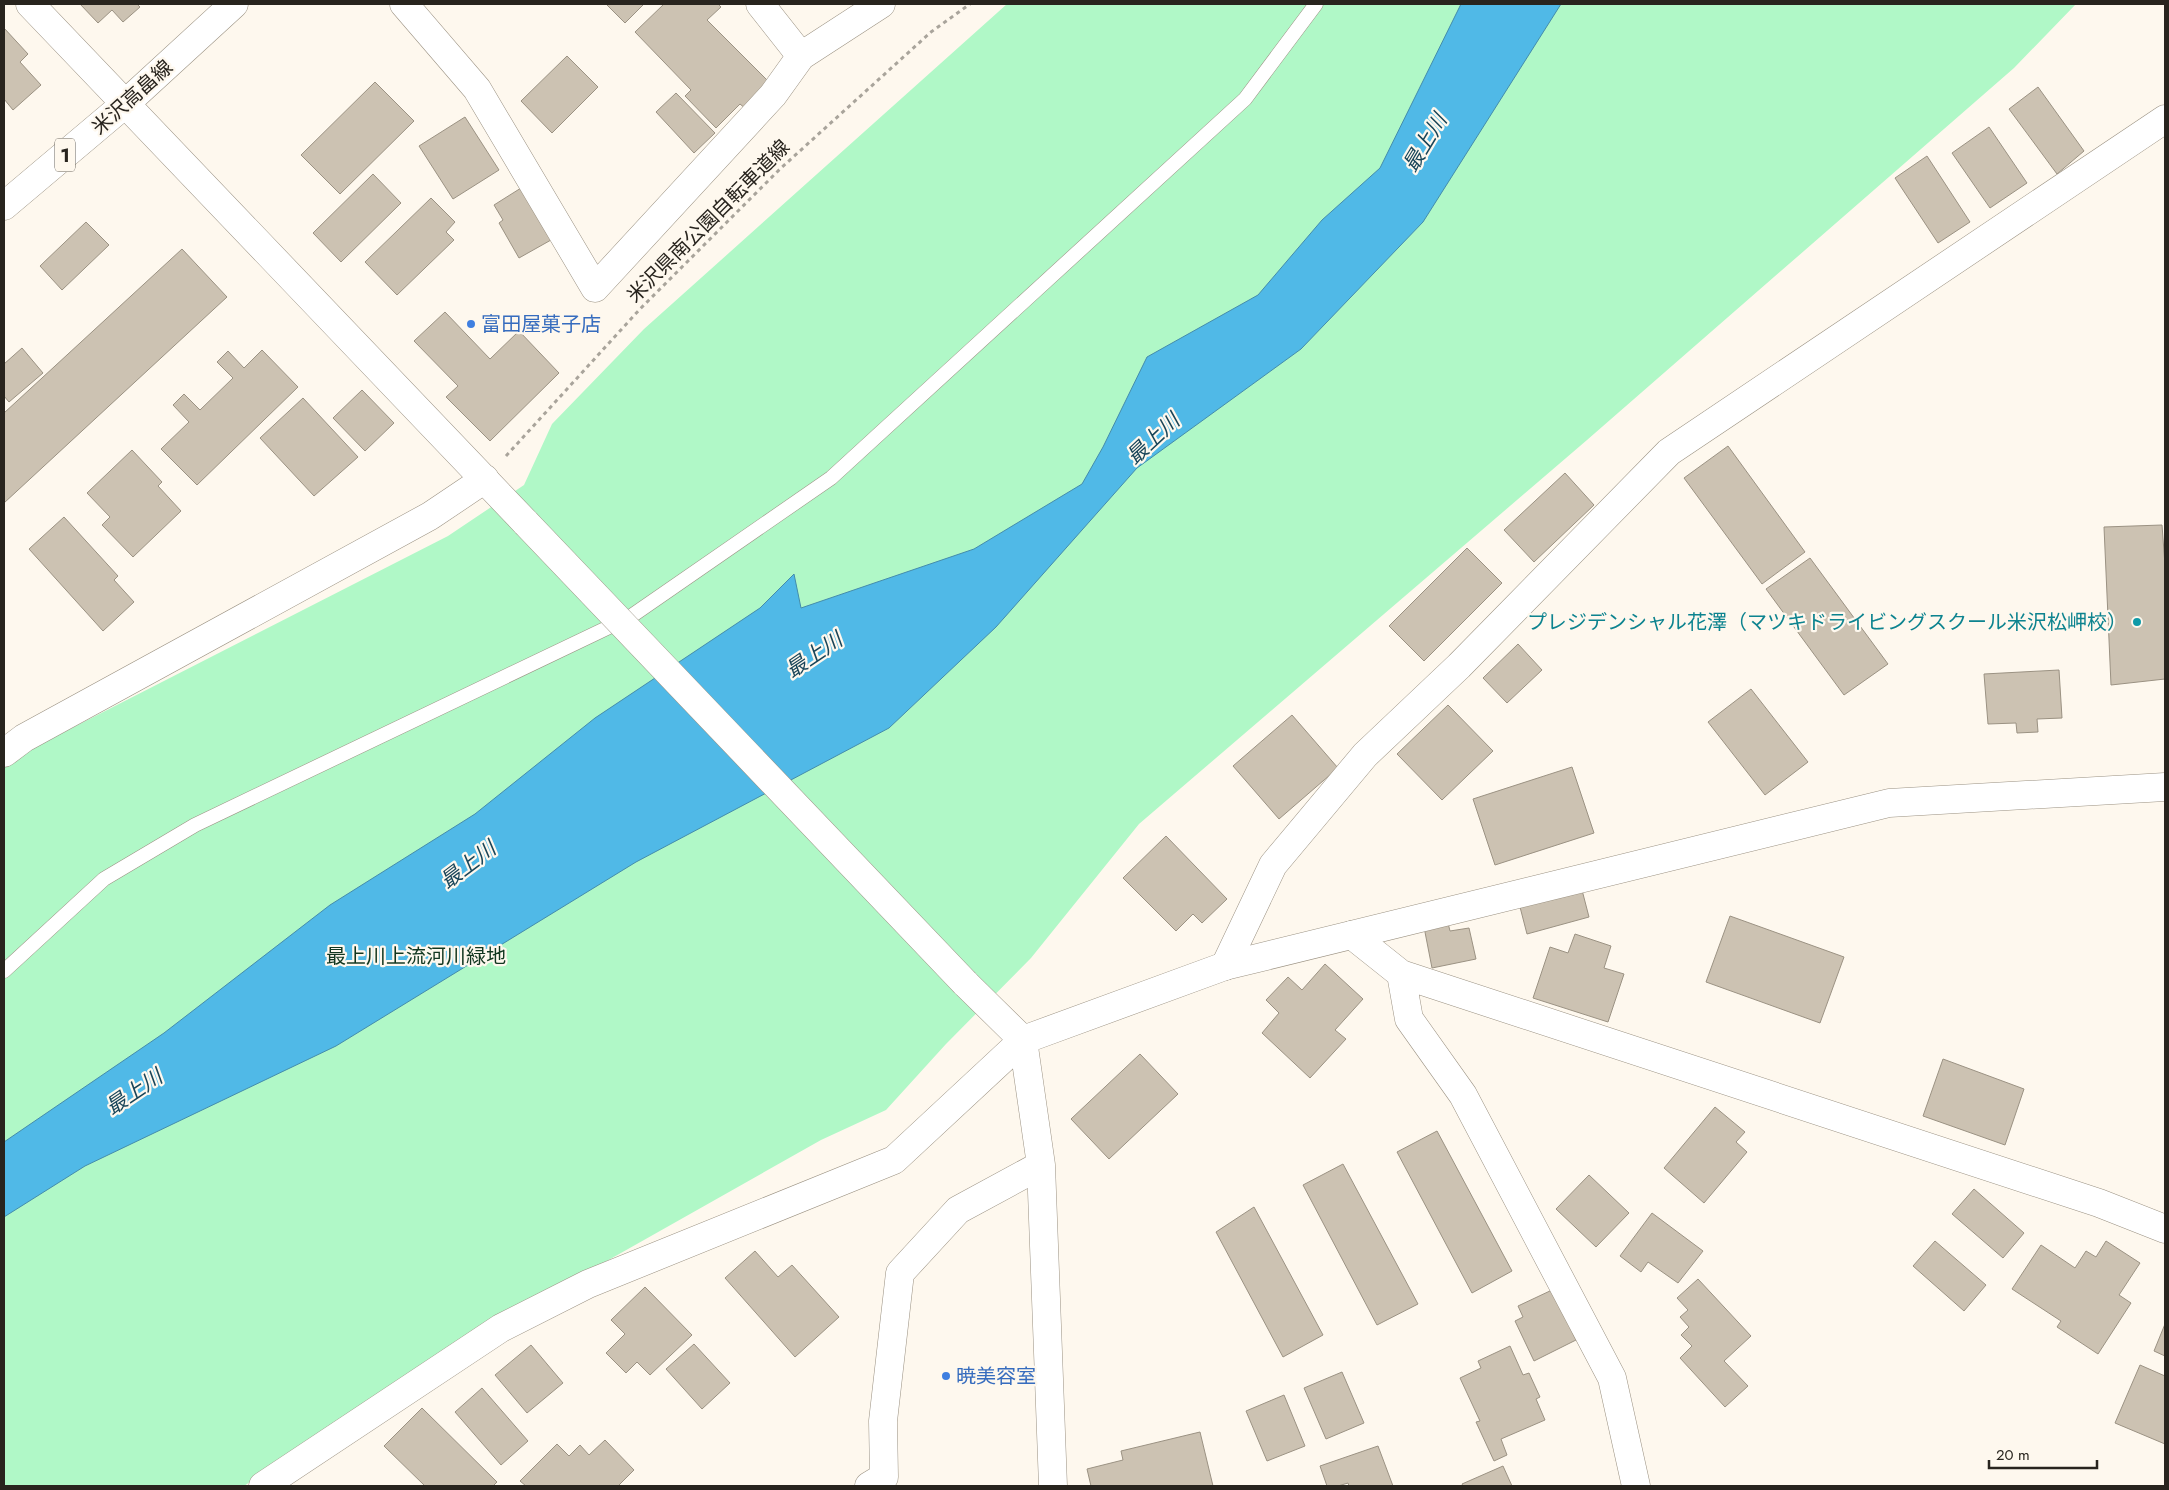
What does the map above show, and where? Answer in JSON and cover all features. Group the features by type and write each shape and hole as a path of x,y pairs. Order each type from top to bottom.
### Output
{"street":[{"path":"30,4 965,983 1023,1040 1041,1165 1052,1486"},
{"name":"米沢高畠線","path":"4,206 126,104 234,4"},
{"path":"404,4 478,89 595,288 773,95 801,56 881,4"},
{"path":"760,4 801,56"},
{"path":"1225,966 1273,865 1365,754 1459,666 1670,452 2165,119"},
{"path":"4,753 24,738 430,516 485,479"},
{"path":"264,1486 501,1328 588,1284 894,1160 1023,1040 1225,966 1889,802 2165,787"},
{"path":"1352,935 1401,974 2099,1203 2165,1229"},
{"path":"1401,974 1408,1019 1463,1095 1612,1378 1636,1486"},
{"path":"869,1486 884,1476 883,1421 900,1273 958,1210 1041,1165"}],"lane":[{"path":"4,971 104,879 195,825 630,617 831,478 1245,99 1316,4"}],"path":[{"name":"米沢県南公園自転車道線","path":"485,479 640,309 780,170 931,32 970,4"}],"green space":[{"name":"最上川上流河川緑地","path":"1007,4 2076,4 2014,68 1587,440 1139,824 1031,958 946,1044 886,1110 821,1140 582,1275 487,1321 244,1486 4,1486 4,767 19,755 448,536 524,485 552,424 644,329"}],"water":[{"name":"最上川","path":"1461,4 1561,4 1423,222 1301,349 1137,468 996,627 889,728 636,862 336,1046 85,1166 4,1217 4,1142 164,1033 330,905 475,814 595,718 760,608 794,574 801,608 974,549 1082,484 1103,447 1147,357 1258,295 1322,220 1380,168"}],"building":[{"path":"80,4 137,4 140,7 123,22 112,10 98,23"},
{"path":"606,4 644,4 625,23"},
{"path":"664,4 718,4 721,7 707,20 771,84 746,109 740,104 716,128 685,96 691,90 635,32"},
{"path":"4,28 28,54 20,62 41,85 13,110 4,99"},
{"path":"567,56 598,87 552,133 521,101"},
{"path":"375,82 414,121 340,194 301,155"},
{"path":"2038,87 2084,151 2057,174 2009,109"},
{"path":"676,93 715,133 694,153 656,112"},
{"path":"465,117 499,170 453,199 419,146"},
{"path":"1989,127 2027,183 1990,208 1952,153"},
{"path":"1927,156 1970,222 1938,243 1895,178"},
{"path":"373,174 401,203 341,262 313,233"},
{"path":"521,188 551,240 519,258 499,223 503,220 494,205"},
{"path":"431,198 455,222 446,232 454,240 397,295 365,262"},
{"path":"86,222 109,245 62,290 40,266"},
{"path":"182,249 227,297 4,503 4,413"},
{"path":"445,312 490,359 519,331 559,373 490,441 446,397 458,386 414,341"},
{"path":"22,348 43,373 9,402 4,396 4,364"},
{"path":"262,350 298,387 197,485 161,449 189,422 173,405 184,394 200,410 233,378 217,362 228,351 244,368"},
{"path":"362,390 394,423 365,451 333,418"},
{"path":"303,398 358,457 314,496 260,438"},
{"path":"1728,446 1805,552 1762,584 1684,478"},
{"path":"132,450 162,482 158,486 181,511 133,557 102,525 110,517 87,493"},
{"path":"1565,473 1594,505 1534,562 1504,530"},
{"path":"64,517 118,576 114,580 134,602 103,631 29,549"},
{"name":"プレジデンシャル花澤（マツキドライビングスクール米沢松岬校）","path":"2162,525 2165,565 2165,679 2111,685 2104,527"},
{"path":"1467,548 1502,583 1424,661 1389,626"},
{"path":"1810,558 1888,664 1844,695 1766,589"},
{"path":"1518,644 1542,670 1507,703 1483,678"},
{"path":"2059,670 2062,718 2037,719 2038,732 2017,733 2016,723 1988,724 1984,674"},
{"path":"1751,689 1808,762 1765,795 1708,722"},
{"path":"1448,705 1493,751 1442,800 1397,754"},
{"path":"1292,715 1338,768 1279,819 1233,766"},
{"path":"1572,767 1594,833 1495,865 1473,799"},
{"path":"1166,836 1227,899 1202,923 1193,914 1176,931 1123,878"},
{"path":"1582,890 1589,917 1527,934 1520,907"},
{"path":"1730,916 1844,957 1820,1023 1706,982"},
{"path":"1448,923 1450,931 1469,928 1476,959 1432,968 1424,927"},
{"path":"1575,934 1611,946 1604,968 1624,974 1608,1022 1533,998 1550,947 1568,953"},
{"path":"1325,964 1363,999 1335,1030 1346,1039 1310,1078 1262,1033 1279,1013 1266,1000 1288,977 1302,990"},
{"path":"1140,1054 1178,1094 1109,1159 1071,1119"},
{"path":"1943,1059 2024,1089 2005,1145 1923,1116"},
{"path":"1715,1107 1745,1132 1736,1142 1747,1152 1704,1203 1664,1168"},
{"path":"1437,1131 1512,1271 1472,1293 1397,1152"},
{"path":"1343,1164 1418,1304 1377,1325 1303,1185"},
{"path":"1589,1175 1629,1213 1596,1247 1556,1209"},
{"path":"1974,1189 2024,1233 2003,1258 1952,1214"},
{"path":"1254,1207 1323,1335 1283,1357 1216,1232"},
{"path":"1652,1213 1703,1251 1678,1283 1648,1262 1641,1272 1620,1256"},
{"path":"1935,1241 1986,1285 1964,1311 1913,1266"},
{"path":"2106,1241 2140,1263 2119,1295 2131,1303 2098,1354 2057,1327 2061,1321 2012,1289 2041,1245 2075,1268 2086,1251 2096,1257"},
{"path":"755,1251 778,1277 792,1265 839,1317 795,1357 725,1278"},
{"path":"1698,1279 1751,1336 1724,1361 1748,1386 1725,1407 1680,1358 1692,1346 1681,1335 1689,1327 1680,1317 1688,1310 1677,1298"},
{"path":"645,1287 692,1335 650,1375 637,1362 626,1373 606,1353 625,1334 611,1320"},
{"path":"1552,1290 1576,1340 1534,1361 1515,1321 1523,1317 1518,1306"},
{"path":"2165,1324 2165,1356 2154,1351"},
{"path":"694,1344 730,1383 702,1409 666,1369"},
{"path":"531,1345 563,1383 527,1413 495,1375"},
{"path":"1510,1346 1523,1375 1529,1373 1540,1397 1536,1399 1545,1420 1501,1439 1507,1455 1494,1461 1476,1422 1480,1421 1460,1378 1481,1368 1478,1361"},
{"path":"2140,1365 2165,1376 2165,1444 2115,1423"},
{"path":"1342,1372 1364,1423 1326,1439 1304,1388"},
{"path":"482,1388 528,1441 501,1465 455,1412"},
{"path":"1284,1395 1305,1446 1267,1461 1246,1411"},
{"path":"422,1408 497,1482 493,1486 425,1486 384,1446"},
{"path":"1200,1432 1213,1486 1091,1486 1087,1469 1123,1460 1121,1451"},
{"path":"605,1440 634,1470 618,1486 526,1486 520,1481 557,1444 569,1456 580,1445 589,1455"},
{"path":"1378,1446 1393,1486 1349,1486 1348,1483 1338,1486 1327,1486 1320,1466"},
{"path":"1503,1466 1512,1486 1463,1486 1462,1484"}],"place":[{"name":"富田屋菓子店","path":"471,324"},
{"name":"プレジデンシャル花澤（マツキドライビングスクール米沢松岬校）","path":"2137,622"},
{"name":"暁美容室","path":"946,1376"}]}
